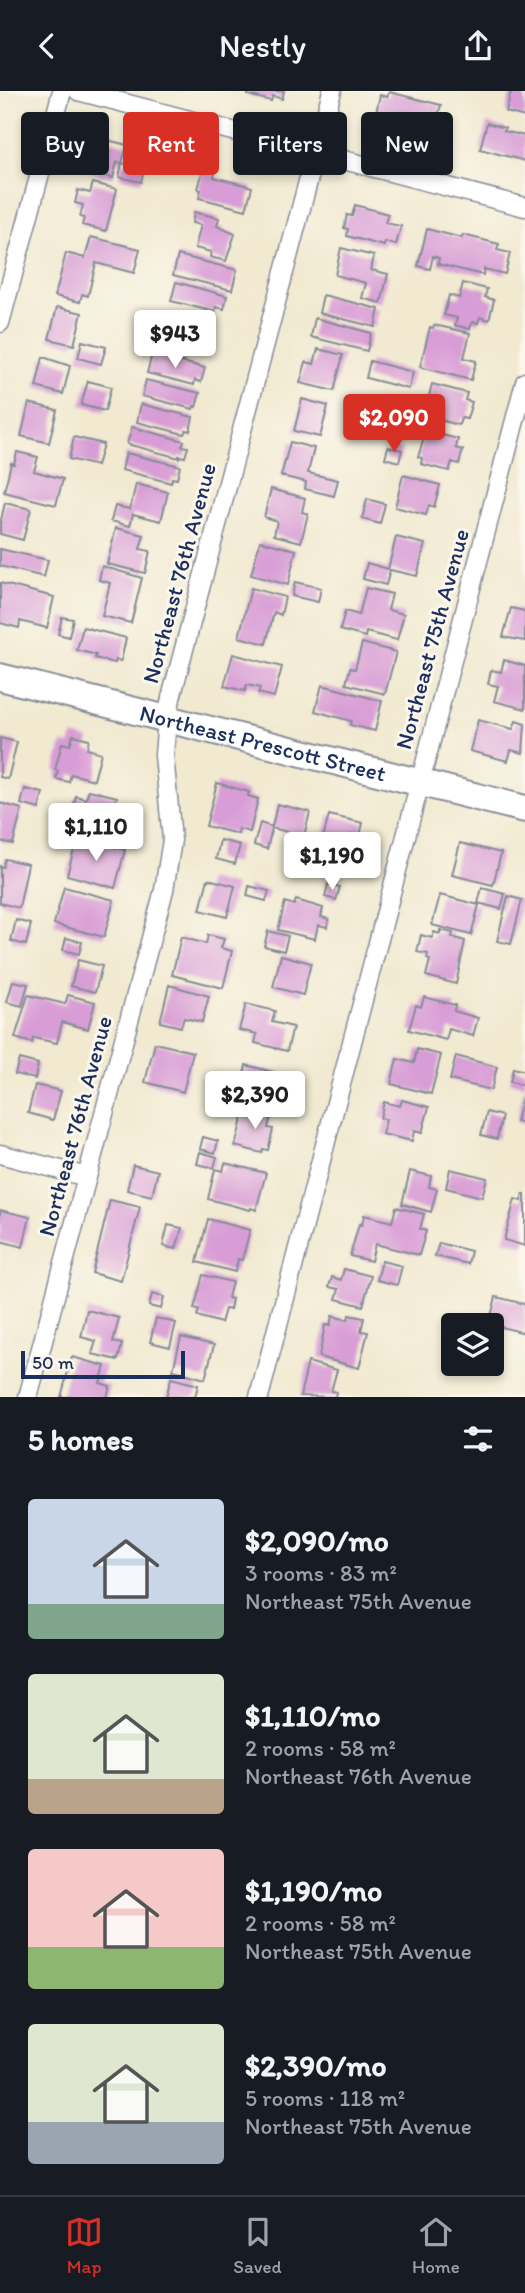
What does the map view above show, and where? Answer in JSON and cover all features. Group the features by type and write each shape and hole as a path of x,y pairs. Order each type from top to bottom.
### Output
{"street":[{"path":"0,323 62,91"},
{"path":"78,91 233,131"},
{"name":"Northeast 76th Avenue","path":"327,112 332,91"},
{"path":"347,161 525,207"},
{"name":"Northeast 76th Avenue","path":"28,1397 164,890 172,839 164,755 167,719 310,175"},
{"name":"Northeast 75th Avenue","path":"258,1397 525,382"},
{"name":"Northeast Prescott Street","path":"0,677 525,809"},
{"path":"0,1154 87,1177"}],"building":[{"path":"249,91 284,91 282,99 273,96 271,101 248,95"},
{"path":"511,91 525,91 525,117 506,112"},
{"path":"389,92 441,105 439,112 376,112 380,95 387,97"},
{"path":"487,123 525,136 525,161 480,149"},
{"path":"109,140 123,144 122,163 117,162 113,178 102,175 109,175"},
{"path":"122,163 123,175 143,175 141,182 119,177"},
{"path":"202,175 214,175 252,187 246,210 199,198 201,190 198,189"},
{"path":"93,183 117,189 106,231 82,225 84,218 80,217 83,205 75,203 78,190 90,193"},
{"path":"355,205 388,214 385,223 401,226 396,245 385,242 384,246 347,236 348,229 344,228 347,215 352,216"},
{"path":"194,212 219,218 217,226 235,234 226,261 210,257 211,252 195,248 201,225 192,223"},
{"path":"427,229 499,244 497,250 510,253 505,274 484,269 483,275 438,264 439,258 433,256 430,269 418,266"},
{"path":"91,237 140,249 134,273 96,263 88,296 82,294 80,302 55,296 66,253 85,258"},
{"path":"341,248 374,256 371,270 388,274 381,303 362,298 366,283 335,275"},
{"path":"178,255 237,270 232,290 173,275"},
{"path":"176,282 227,296 224,309 216,307 215,312 171,301"},
{"path":"463,283 487,289 485,297 494,300 489,320 480,317 478,323 472,322 470,329 455,325 457,318 444,315 449,295 459,298"},
{"path":"323,295 379,309 375,327 319,313"},
{"path":"57,307 82,313 74,345 49,339"},
{"path":"187,314 210,320 201,353 192,351 193,343 177,339 175,343 163,340 167,324 177,327 178,322 185,323"},
{"path":"315,318 371,333 367,351 311,337"},
{"path":"434,325 470,333 464,358 476,361 471,380 420,367 430,327 433,328"},
{"path":"82,341 106,347 101,364 78,358"},
{"path":"318,349 343,355 334,391 300,383 306,362 314,364"},
{"path":"152,354 205,368 201,382 195,380 194,385 147,373"},
{"path":"43,357 70,366 63,394 36,387"},
{"path":"370,361 413,372 409,389 366,378"},
{"path":"146,380 200,393 196,407 193,409 142,396"},
{"path":"88,381 111,387 105,411 81,405"},
{"path":"432,384 467,393 465,400 472,402 467,419 461,418 459,425 424,416"},
{"path":"302,399 328,406 320,437 294,431"},
{"path":"29,403 57,410 49,443 21,436"},
{"path":"141,404 193,417 190,431 186,430 184,434 137,422"},
{"path":"132,427 184,441 182,446 188,447 185,457 179,458 127,444"},
{"path":"426,431 458,439 456,448 463,450 459,464 452,462 449,471 421,464 422,458 418,457"},
{"path":"74,437 103,444 97,466 69,459"},
{"path":"290,442 314,448 308,473 338,480 334,496 305,489 306,482 281,476"},
{"path":"388,447 402,450 399,462 385,458"},
{"path":"17,452 38,457 34,471 63,479 56,505 4,492 11,463 14,464"},
{"path":"126,453 180,466 177,479 172,478 171,483 122,470"},
{"path":"403,475 440,485 434,507 429,505 426,515 395,507"},
{"path":"136,484 168,492 161,521 133,514 130,526 111,521 115,506 130,509"},
{"path":"271,489 305,498 302,512 308,514 301,542 274,535 277,521 264,517"},
{"path":"367,499 385,504 380,524 362,519"},
{"path":"5,503 31,509 23,540 0,534"},
{"path":"116,528 144,535 140,549 150,551 145,573 107,564"},
{"path":"396,537 425,544 417,576 390,570 386,585 363,579 367,563 388,569"},
{"path":"260,541 296,550 288,585 251,575"},
{"path":"0,549 48,560 44,577 0,566"},
{"path":"102,566 142,578 131,623 102,616 110,583 99,580"},
{"path":"295,582 321,588 318,602 292,596"},
{"path":"0,583 54,597 47,628 20,621 19,628 0,623"},
{"path":"251,588 285,597 281,615 274,612 266,644 239,637"},
{"path":"366,588 392,594 388,610 404,614 397,640 366,632 365,637 340,630 345,611 359,615"},
{"path":"511,608 525,611 525,641 503,637"},
{"path":"62,617 73,619 69,637 58,634"},
{"path":"83,627 126,638 121,661 116,660 115,663 95,658 96,655 77,650"},
{"path":"362,643 396,652 385,694 346,684 350,668 355,669"},
{"path":"233,654 282,667 274,697 258,693 260,688 247,685 245,691 224,686"},
{"path":"504,660 525,666 525,709 494,701 498,686 488,684 491,670 501,672"},
{"path":"322,685 382,701 375,731 350,725 351,721 315,711"},
{"path":"478,720 513,729 516,721 525,724 523,753 511,750 508,761 470,751"},
{"path":"73,735 89,739 87,749 101,753 94,780 71,774 69,782 56,779 58,771 55,770 62,743 70,745"},
{"path":"0,738 17,742 8,779 0,777"},
{"path":"217,783 249,792 248,796 258,799 250,832 239,829 238,834 206,826"},
{"path":"25,789 43,793 39,809 21,804"},
{"path":"89,790 117,797 115,806 123,808 116,836 69,824 76,796 86,799"},
{"path":"0,803 22,809 13,844 0,841"},
{"path":"277,804 310,812 304,836 272,828 267,849 254,845 260,823 272,827"},
{"path":"329,815 363,823 360,836 352,834 341,876 315,869"},
{"path":"77,838 125,850 115,888 67,875"},
{"path":"220,840 240,845 235,864 216,859"},
{"path":"460,843 501,853 493,885 452,875"},
{"path":"5,859 28,864 19,908 0,903 0,866 3,867"},
{"path":"208,879 235,886 227,917 200,910"},
{"path":"328,884 340,887 336,900 325,897"},
{"path":"249,886 269,891 266,901 247,896"},
{"path":"64,887 114,900 104,937 54,924"},
{"path":"482,888 505,894 501,909 478,903"},
{"path":"440,895 479,905 471,935 432,925"},
{"path":"508,896 522,900 511,944 497,941"},
{"path":"296,900 323,908 321,917 329,919 327,927 318,925 315,939 278,930 285,902 294,905"},
{"path":"16,920 31,924 26,945 11,941"},
{"path":"440,930 453,933 452,937 465,941 456,984 426,976 430,960 427,959 428,954 417,952 421,935 432,938 434,932 440,934"},
{"path":"268,931 288,936 284,951 264,946"},
{"path":"208,935 224,939 221,948 232,951 223,988 172,975 181,937 206,944"},
{"path":"66,938 82,942 79,954 63,950"},
{"path":"281,955 311,963 303,995 273,987"},
{"path":"78,960 102,966 95,992 71,986"},
{"path":"13,981 28,984 22,1006 7,1002"},
{"path":"169,985 209,996 202,1022 184,1018 181,1027 160,1022"},
{"path":"28,995 65,1004 68,995 95,1002 88,1029 62,1022 57,1043 33,1038 32,1043 15,1038"},
{"path":"424,997 455,1005 454,1011 478,1018 473,1036 449,1029 446,1040 409,1030 416,1005 421,1007"},
{"path":"246,1004 275,1011 272,1022 293,1027 287,1051 255,1043 257,1034 239,1030"},
{"path":"155,1043 193,1052 183,1092 145,1082"},
{"path":"417,1049 441,1055 431,1094 391,1084 397,1059 414,1063"},
{"path":"456,1056 497,1067 491,1090 450,1080"},
{"path":"19,1059 38,1064 35,1079 15,1074"},
{"path":"246,1065 289,1076 280,1110 251,1103 256,1084 243,1081"},
{"path":"513,1068 525,1071 525,1086 510,1082"},
{"path":"35,1085 61,1091 53,1120 28,1113"},
{"path":"214,1085 240,1091 235,1112 208,1105"},
{"path":"525,1089 525,1124 516,1122"},
{"path":"402,1100 429,1107 422,1133 414,1131 412,1141 382,1134 386,1119 380,1118 384,1102 400,1106"},
{"path":"245,1108 271,1115 268,1128 273,1129 268,1150 263,1149 262,1153 235,1146"},
{"path":"487,1112 502,1116 497,1139 481,1135"},
{"path":"203,1137 218,1141 215,1153 200,1149"},
{"path":"200,1152 217,1157 214,1168 197,1164"},
{"path":"225,1163 266,1173 256,1210 208,1199 215,1169 223,1171"},
{"path":"133,1165 158,1171 152,1196 127,1190"},
{"path":"450,1169 487,1178 482,1197 446,1188"},
{"path":"410,1171 431,1176 429,1187 437,1189 431,1212 402,1204"},
{"path":"523,1194 525,1246 504,1240 515,1199 521,1201"},
{"path":"110,1200 140,1207 121,1281 92,1273"},
{"path":"396,1207 424,1214 420,1229 426,1231 419,1255 375,1244 371,1261 350,1256 364,1215 392,1222"},
{"path":"0,1210 30,1217 23,1247 0,1241"},
{"path":"208,1219 250,1230 242,1260 238,1259 235,1272 197,1262"},
{"path":"168,1225 182,1228 176,1249 163,1246"},
{"path":"439,1243 471,1251 468,1264 435,1256"},
{"path":"382,1261 402,1266 397,1285 377,1280"},
{"path":"344,1269 371,1276 363,1306 336,1299 339,1289 329,1287 332,1277 341,1280"},
{"path":"203,1275 232,1282 228,1298 232,1299 230,1310 225,1309 221,1323 197,1316 199,1310 194,1309"},
{"path":"152,1294 164,1297 161,1309 149,1306"},
{"path":"496,1297 525,1304 525,1333 504,1328 504,1313 492,1313"},
{"path":"87,1310 119,1318 113,1342 122,1344 118,1360 92,1354 96,1341 81,1337"},
{"path":"349,1315 364,1318 361,1331 368,1332 359,1368 319,1357 325,1325 330,1326 332,1316 348,1320"},
{"path":"156,1318 176,1323 170,1347 150,1342"},
{"path":"181,1337 214,1345 205,1379 173,1370"},
{"path":"72,1357 105,1366 100,1383 110,1386 107,1397 61,1397"},
{"path":"308,1362 337,1370 331,1391 336,1392 335,1397 300,1396"},
{"path":"171,1378 198,1385 195,1397 166,1397"}]}
